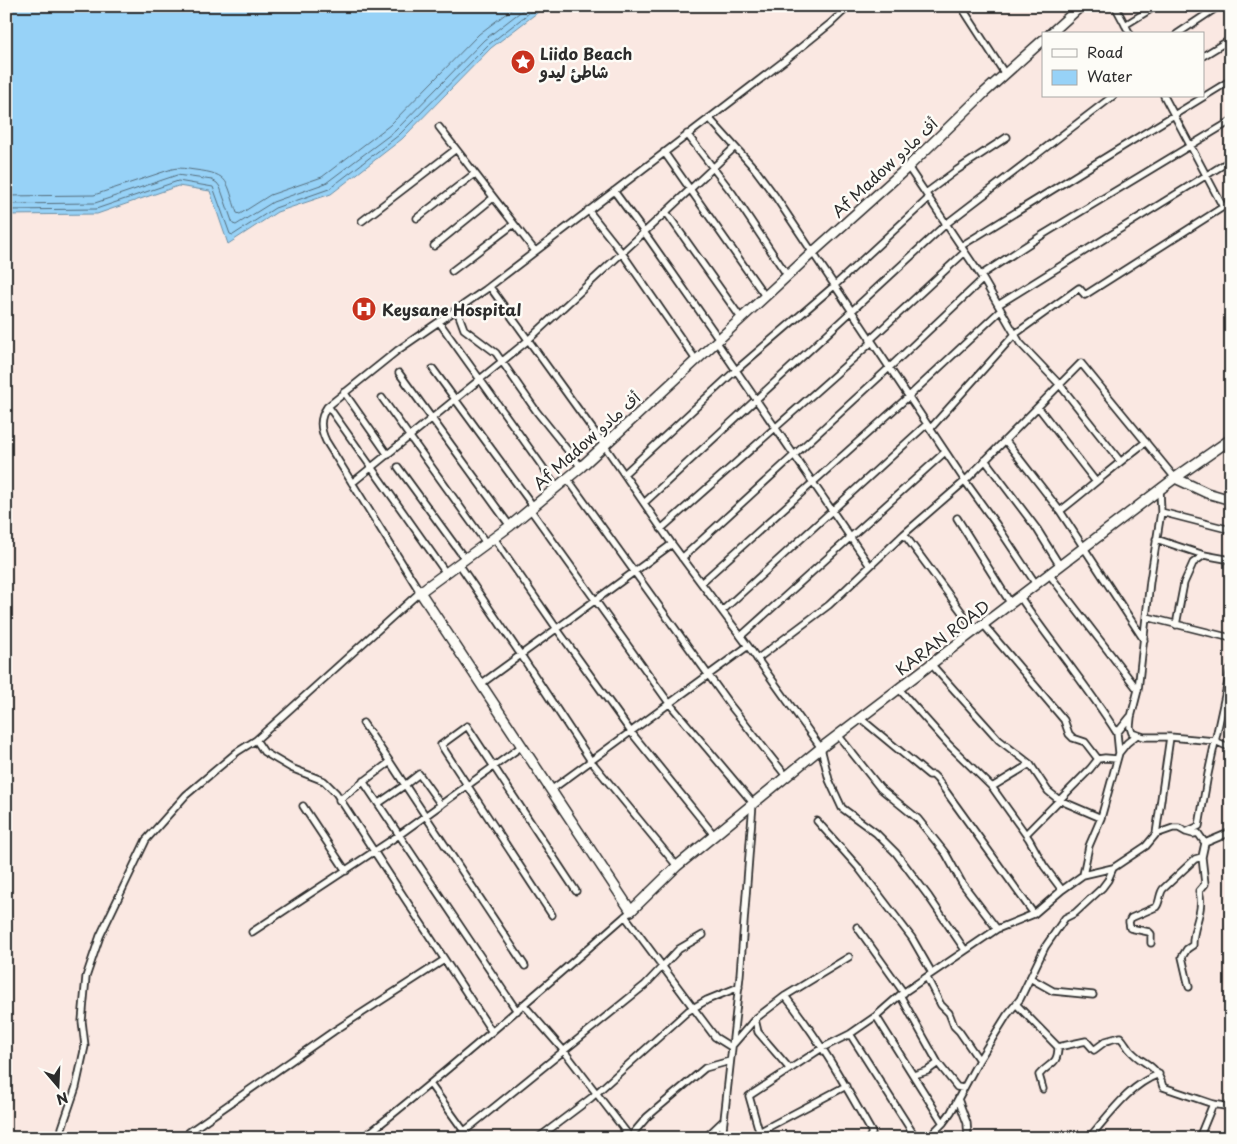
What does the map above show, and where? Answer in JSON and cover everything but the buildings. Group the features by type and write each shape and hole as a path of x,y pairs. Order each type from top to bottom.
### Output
{"street":[{"path":"961,6 1005,74"},
{"path":"1052,32 1081,6"},
{"path":"1115,6 1129,32"},
{"path":"1126,25 1156,6"},
{"path":"1180,32 1219,6"},
{"path":"731,1047 715,1037 628,914 551,790 420,592 352,483 323,433 321,423 322,416 328,406 344,392 398,350 490,287 784,61 846,7"},
{"path":"1204,55 1231,39"},
{"name":"Af Madow أف مادو","path":"420,592 510,526 581,466 908,167 1042,41"},
{"path":"1204,97 1231,80"},
{"path":"644,503 946,224 1111,98"},
{"path":"1165,98 1223,207"},
{"path":"662,529 871,341 963,249 1202,98"},
{"path":"709,118 755,169 775,196 908,397 1036,584"},
{"path":"682,558 889,368 982,277 1044,234 1231,121"},
{"path":"439,127 535,251"},
{"path":"687,134 733,194 787,276"},
{"path":"624,474 736,370 834,286 927,196 957,170 1007,137"},
{"path":"352,483 503,362 735,147"},
{"path":"362,221 456,149"},
{"path":"664,152 765,296"},
{"path":"701,583 908,397 1000,307 1231,160"},
{"path":"908,167 982,277 1020,343 1060,385 1120,460"},
{"path":"417,218 474,174"},
{"path":"614,191 644,232 870,566"},
{"path":"434,246 494,198"},
{"path":"722,611 832,510 928,426 1015,334 1079,288 1085,295 1231,202"},
{"path":"588,210 622,253 696,360"},
{"path":"666,212 741,318"},
{"path":"452,271 514,224"},
{"path":"490,287 604,445 682,558 741,636 821,748 829,780 842,808 876,833 896,853 965,950"},
{"path":"457,310 464,329 496,353 537,412 581,466"},
{"path":"439,322 556,487"},
{"path":"757,659 829,605 904,534 965,481 1081,363 1175,478 1207,493 1231,500"},
{"path":"432,369 456,400 669,703 753,803 739,987 722,1138"},
{"path":"399,372 510,526"},
{"path":"344,392 388,454"},
{"path":"382,398 557,629 631,732 714,835"},
{"path":"328,406 446,573"},
{"path":"1038,407 1096,482"},
{"name":"KARAN ROAD","path":"628,914 677,866 821,748 1175,478 1231,439"},
{"path":"1005,440 1060,511 1144,640"},
{"path":"1060,511 1120,460 1146,442"},
{"path":"741,636 945,452"},
{"path":"985,460 1036,529 1060,566"},
{"path":"398,467 591,761 677,866"},
{"path":"567,478 730,705 786,776"},
{"path":"1160,490 1161,512 1138,690 1130,727 1132,733 1144,737 1215,741 1231,748"},
{"path":"1161,512 1231,530"},
{"path":"957,518 1011,604"},
{"path":"904,534 975,630"},
{"path":"1156,539 1204,555 1231,560"},
{"path":"481,684 672,544"},
{"path":"1176,625 1184,583 1193,563 1204,555"},
{"path":"1050,574 1138,690"},
{"path":"61,1138 62,1128 76,1087 85,1046 82,1021 86,977 100,936 146,840 186,795 237,752 256,740 420,592"},
{"path":"1020,597 1093,696 1117,733 1118,756 1101,818 1089,846 1083,875"},
{"path":"1147,618 1231,638"},
{"path":"984,624 1064,720 1069,734 1085,742 1098,759"},
{"path":"551,790 748,646"},
{"path":"931,664 999,740 1030,764 1048,791 1059,800 1101,818"},
{"path":"1186,832 1199,826 1231,668"},
{"path":"898,689 992,787 1026,834 1044,866 1062,890"},
{"path":"1117,733 1131,717"},
{"path":"860,718 929,775 933,775 937,779 1034,914"},
{"path":"363,723 524,966"},
{"path":"552,915 441,745 467,726 576,891"},
{"path":"838,735 880,788 918,819 946,854 962,883 997,929"},
{"path":"1026,834 1098,759 1118,756 1127,743 1137,735"},
{"path":"1156,834 1170,737"},
{"path":"256,740 264,752 291,768 324,781 336,793 338,800 492,1032"},
{"path":"252,932 399,835 522,746"},
{"path":"338,800 390,762"},
{"path":"992,787 1030,764"},
{"path":"378,803 419,774 441,805"},
{"path":"363,781 517,1011"},
{"path":"303,806 346,871"},
{"path":"817,821 858,867 912,938 941,1005 949,1013 954,1026 979,1060"},
{"path":"846,1086 761,1135 750,1096 822,1048 850,1034 876,1016 902,994 997,929 1034,914 1083,875 1112,868 1146,846 1156,834 1173,828 1179,828 1193,834 1198,833 1205,844 1202,857 1205,884 1199,891 1202,899 1201,913 1193,945 1187,949 1182,957 1189,987"},
{"path":"1205,844 1231,832"},
{"path":"1152,943 1149,932 1130,928 1129,922 1131,918 1156,907 1163,889 1195,860 1202,857"},
{"path":"928,1138 943,1123 979,1060 1007,1015 1020,999 1044,948 1065,918 1075,913 1102,888 1108,880 1112,868"},
{"path":"363,1138 517,1011 628,914"},
{"path":"857,927 902,994 938,1063 957,1086 963,1088"},
{"path":"456,1138 645,985 679,949 703,936"},
{"path":"731,1047 755,1019 785,996 849,957"},
{"path":"189,1132 334,1031 444,960"},
{"path":"1030,978 1053,991 1092,995"},
{"path":"538,1138 597,1093 688,1011 707,1000 739,987"},
{"path":"785,996 846,1086 872,1133 869,1138"},
{"path":"1016,1004 1058,1047 1058,1057 1053,1064 1047,1066 1039,1075 1043,1090"},
{"path":"524,1005 564,1051 630,1138 647,1118 705,1068 730,1061"},
{"path":"876,1016 943,1123"},
{"path":"755,1019 758,1032 790,1068"},
{"path":"850,1034 916,1138"},
{"path":"1058,1047 1086,1041 1094,1050 1106,1041 1120,1037 1126,1042 1129,1049 1159,1074 1163,1087 1213,1104 1231,1107"},
{"path":"914,1075 927,1072 938,1063"},
{"path":"1089,1138 1128,1094 1146,1079 1159,1074"},
{"path":"430,1084 469,1138"},
{"path":"958,1098 967,1123 968,1138"},
{"path":"1199,1138 1213,1104"},
{"path":"705,1138 724,1121"}],"water":[{"path":"6,6 546,6 491,48 402,139 331,194 277,212 228,244 210,191 178,186 97,214 6,215"}],"place":[{"name":"Liido Beach شاطئ ليدو","path":"523,62"},
{"name":"Keysane Hospital","path":"364,309"}]}
